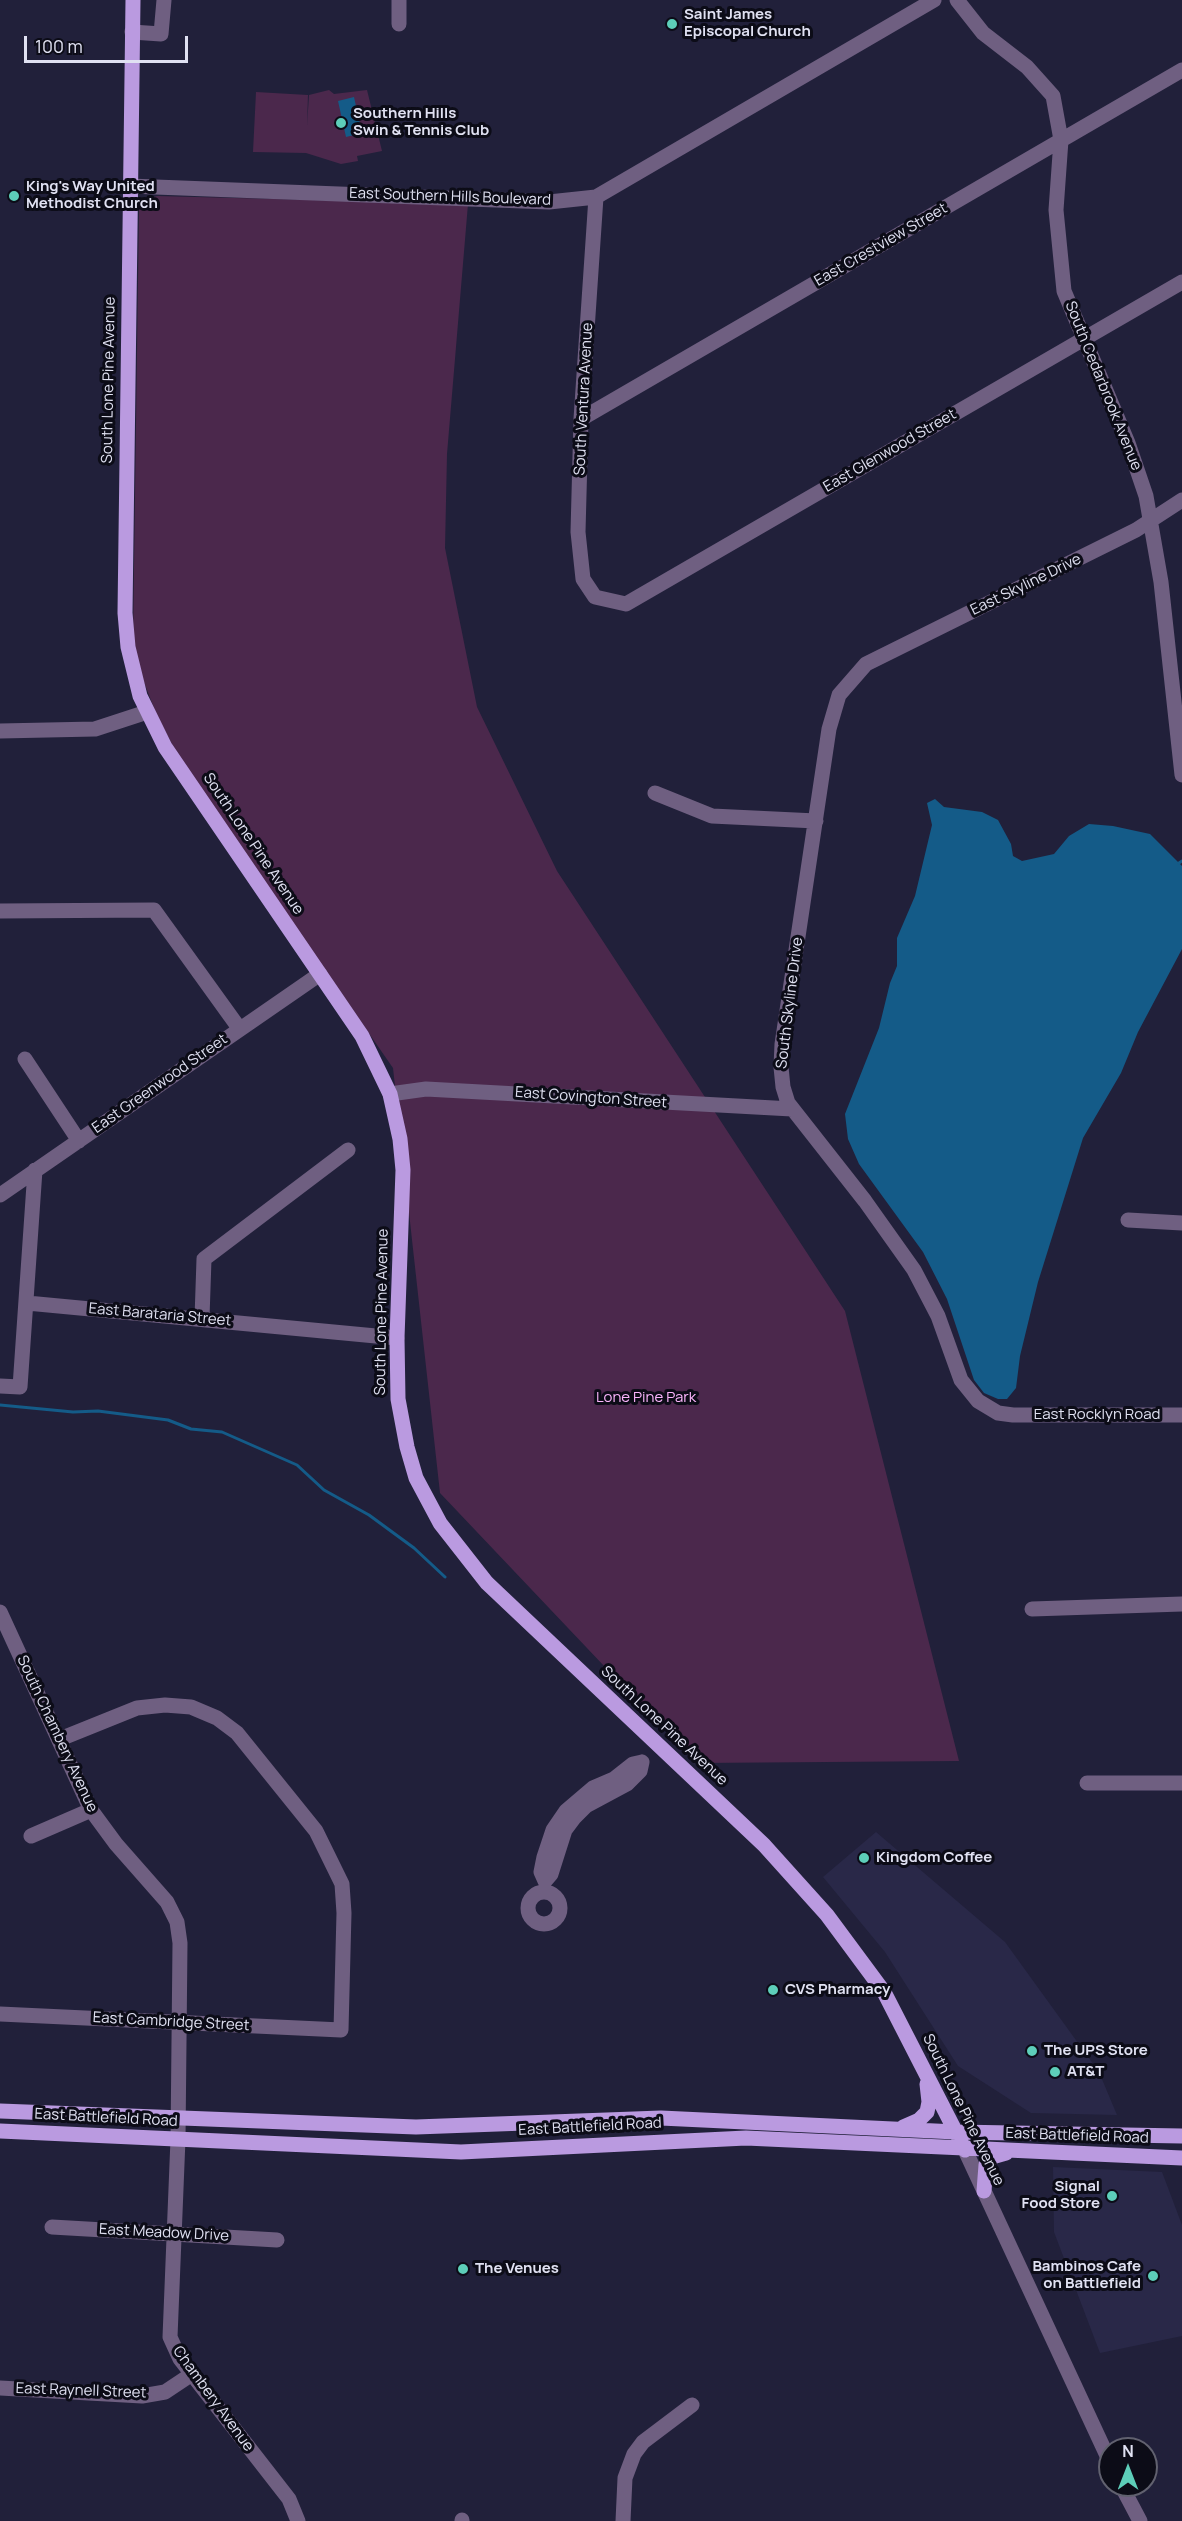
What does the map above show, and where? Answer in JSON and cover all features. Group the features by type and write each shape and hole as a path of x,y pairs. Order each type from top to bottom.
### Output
{"main road":[{"name":"South Lone Pine Avenue","path":"133,0 125,614 131,664 147,712 175,763 362,1036 390,1094 399,1131 403,1170 397,1338 398,1399 405,1439 416,1478 440,1523 487,1583 779,1860 827,1915 884,1992 964,2150"},
{"path":"896,2128 920,2120 927,2112 928,2087 919,2061"},
{"name":"East Battlefield Road","path":"0,2111 416,2127 662,2118 956,2132 1182,2136"},
{"name":"East Battlefield Road","path":"0,2131 461,2152 746,2138 964,2150 1182,2158"},
{"path":"984,2191 986,2165 992,2157 1013,2152"}],"street":[{"path":"132,32 161,34 164,0"},
{"path":"399,0 399,24"},
{"name":"East Southern Hills Boulevard","path":"129,186 549,202 596,197 934,0"},
{"name":"South Cedarbrook Avenue","path":"957,0 983,33 1027,67 1053,96 1061,140 1056,210 1064,291 1128,443 1152,521 1182,775"},
{"name":"East Crestview Street","path":"581,419 1182,70"},
{"name":"South Ventura Avenue","path":"595,597 583,579 578,532 581,419 596,197"},
{"name":"East Glenwood Street","path":"595,597 626,604 1182,282"},
{"name":"East Skyline Drive","path":"866,664 1152,521 1182,500"},
{"name":"South Skyline Drive","path":"866,664 839,695 830,729 782,1044 783,1087 792,1109 865,1201 914,1270 938,1316 966,1389 991,1410 1013,1415"},
{"path":"0,731 95,729 147,712"},
{"path":"655,793 712,816 816,821"},
{"path":"0,911 154,910 239,1028"},
{"name":"East Greenwood Street","path":"0,1195 320,974"},
{"path":"25,1059 79,1141"},
{"name":"East Covington Street","path":"390,1094 426,1089 792,1109"},
{"path":"202,1318 204,1258 348,1150"},
{"path":"0,1386 20,1387 35,1170"},
{"path":"1128,1220 1182,1223"},
{"name":"East Barataria Street","path":"27,1303 397,1338"},
{"name":"East Rocklyn Road","path":"1013,1415 1182,1415"},
{"path":"1032,1609 1182,1604"},
{"name":"South Chambery Avenue","path":"0,1612 91,1810 116,1844 167,1902 177,1922 180,1942 178,2119"},
{"name":"East Cambridge Street","path":"0,2014 341,2030 344,1913 342,1884 316,1831 237,1733 217,1718 191,1707 165,1705 137,1708 60,1739"},
{"path":"544,1886 541,1872 553,1830 570,1814 577,1799 629,1775 633,1764 642,1762 658,1745"},
{"path":"1088,1783 1182,1783"},
{"path":"31,1836 91,1810"},
{"name":"Chambery Avenue","path":"178,2119 170,2337 174,2348 192,2374 284,2492 298,2521"},
{"name":"South Lone Pine Avenue","path":"964,2150 1098,2437"},
{"name":"East Meadow Drive","path":"52,2227 277,2240"},
{"name":"East Raynell Street","path":"0,2388 142,2396 165,2392 192,2374"},
{"path":"623,2521 625,2478 634,2454 644,2442 692,2405"},
{"path":"1127,2497 1140,2521"}],"shaded area":[{"path":"876,1832 1005,1942 1099,2072 1117,2115 1031,2113 958,2066 885,1952 823,1877"},
{"path":"1053,2167 1162,2172 1182,2225 1182,2336 1100,2353 1054,2232"}],"green space":[{"path":"329,90 334,94 367,90 382,151 357,156 358,161 341,164 306,153 253,152 256,92 308,95 307,126 309,95"},
{"name":"Lone Pine Park","path":"157,196 468,204 447,454 445,548 477,707 557,871 845,1311 959,1761 696,1763 440,1493 393,1068 183,765 157,716 142,677 133,639 139,209 144,200"}],"water":[{"path":"354,97 362,133 346,137 338,101"},
{"path":"935,799 944,807 982,812 998,820 1011,844 1013,856 1022,861 1054,854 1069,836 1089,824 1113,826 1150,834 1182,866 1182,949 1138,1032 1121,1073 1083,1138 1038,1282 1020,1356 1016,1388 1007,1399 998,1399 984,1393 974,1380 947,1299 923,1252 859,1164 848,1139 845,1114 879,1028 890,983 897,966 897,938 915,896 932,825 927,803"}],"waterway":[{"path":"0,1405 73,1412 98,1411 168,1420 191,1429 222,1432 297,1465 324,1490 369,1515 414,1548 445,1577"}],"place":[{"name":"Saint James Episcopal Church","path":"672,24"},
{"name":"Southern Hills Swin & Tennis Club","path":"341,123"},
{"name":"King's Way United Methodist Church","path":"14,196"},
{"name":"Kingdom Coffee","path":"864,1858"},
{"name":"CVS Pharmacy","path":"773,1990"},
{"name":"The UPS Store","path":"1032,2051"},
{"name":"AT&T","path":"1055,2072"},
{"name":"Signal Food Store","path":"1112,2196"},
{"name":"The Venues","path":"463,2269"},
{"name":"Bambinos Cafe on Battlefield","path":"1153,2276"}]}
